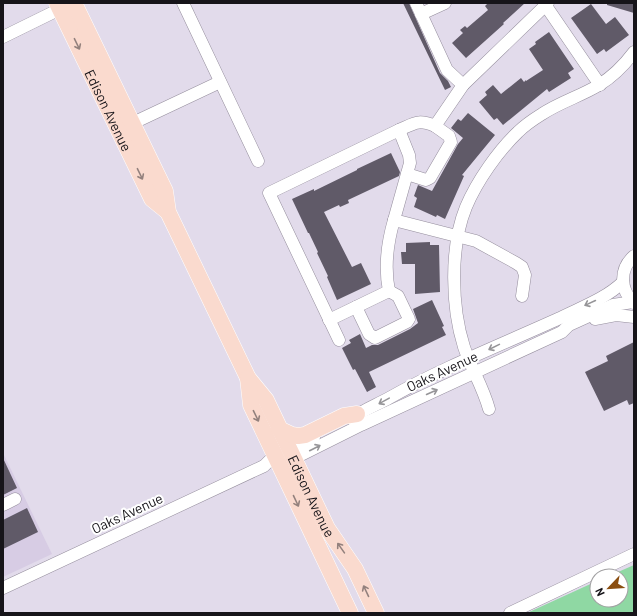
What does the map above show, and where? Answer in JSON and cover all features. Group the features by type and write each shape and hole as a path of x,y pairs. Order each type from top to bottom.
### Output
{"main road":[{"name":"Edison Avenue","path":"66,5 133,123 166,191 168,212 248,378 266,400 279,429 284,457 350,613"},
{"name":"Edison Avenue","path":"66,5 152,199 168,212"},
{"name":"Edison Avenue","path":"248,378 251,405 327,528 356,569 376,613"},
{"path":"279,429 292,435 305,435 344,416 357,414"}],"street":[{"path":"183,3 258,161"},
{"path":"445,3 419,8 448,70 464,85"},
{"path":"3,37 66,5"},
{"path":"435,126 464,85 547,5 600,85"},
{"path":"489,409 484,392 469,359 463,341 455,300 454,277 458,236 466,207 474,190 494,160 518,132 544,113 600,85 618,70 634,52"},
{"path":"133,123 220,82"},
{"path":"338,340 269,193 399,130 423,121 435,126 449,136 451,142 430,178 426,180 407,174"},
{"path":"389,291 386,274 389,239 410,163 409,155 399,130"},
{"path":"394,220 476,241 522,267 525,275 522,296"},
{"path":"633,302 624,289 623,282 627,265 634,256"},
{"name":"Oaks Avenue","path":"284,457 348,422 357,414 469,359 608,295 623,282"},
{"path":"329,320 389,291"},
{"path":"356,306 369,334 375,338 407,322 409,319 398,296 389,291"},
{"name":"Oaks Avenue","path":"3,588 264,466 362,425 475,373 562,332 569,326 613,305 633,302"},
{"path":"562,332 601,317 616,315 634,317"},
{"path":"3,505 15,499"},
{"path":"510,613 634,554"}],"shaded area":[{"path":"3,453 52,554 3,577"}],"green space":[{"path":"634,565 634,613 527,613 589,585 589,608 629,608 629,568 627,568"}],"building":[{"path":"403,3 409,3 440,73 448,81 451,87 445,90"},
{"path":"488,3 525,3 466,58 452,43 463,33 460,30 465,26 467,28 488,10 485,6"},
{"path":"607,3 634,3 634,13 607,5"},
{"path":"591,4 606,24 615,17 629,35 606,52 604,49 597,54 571,18"},
{"path":"549,32 574,69 568,73 571,78 549,92 547,89 503,125 497,118 494,120 479,102 487,95 485,92 493,85 501,94 521,78 524,82 543,70 529,49 536,44 535,42"},
{"path":"468,113 495,135 462,175 464,176 445,219 437,215 436,217 414,207 417,198 414,196 418,185 432,191 458,144 463,138 451,128 458,119 461,121"},
{"path":"391,153 400,172 399,176 348,200 349,203 340,207 339,205 324,212 352,267 361,263 371,284 337,300 317,253 318,252 292,199 314,189 314,191"},
{"path":"430,242 430,245 439,245 440,292 415,294 415,264 402,264 401,252 406,252 406,243"},
{"path":"432,300 444,326 442,327 446,335 369,372 376,387 367,392 355,369 353,370 342,348 351,343 349,340 360,334 366,348 372,345 378,345 410,329 418,323 413,309"},
{"path":"634,342 634,403 629,405 627,400 604,411 585,372 608,361 606,356"},
{"path":"3,458 17,488 3,495"},
{"path":"27,508 38,532 3,549 3,520"}]}
